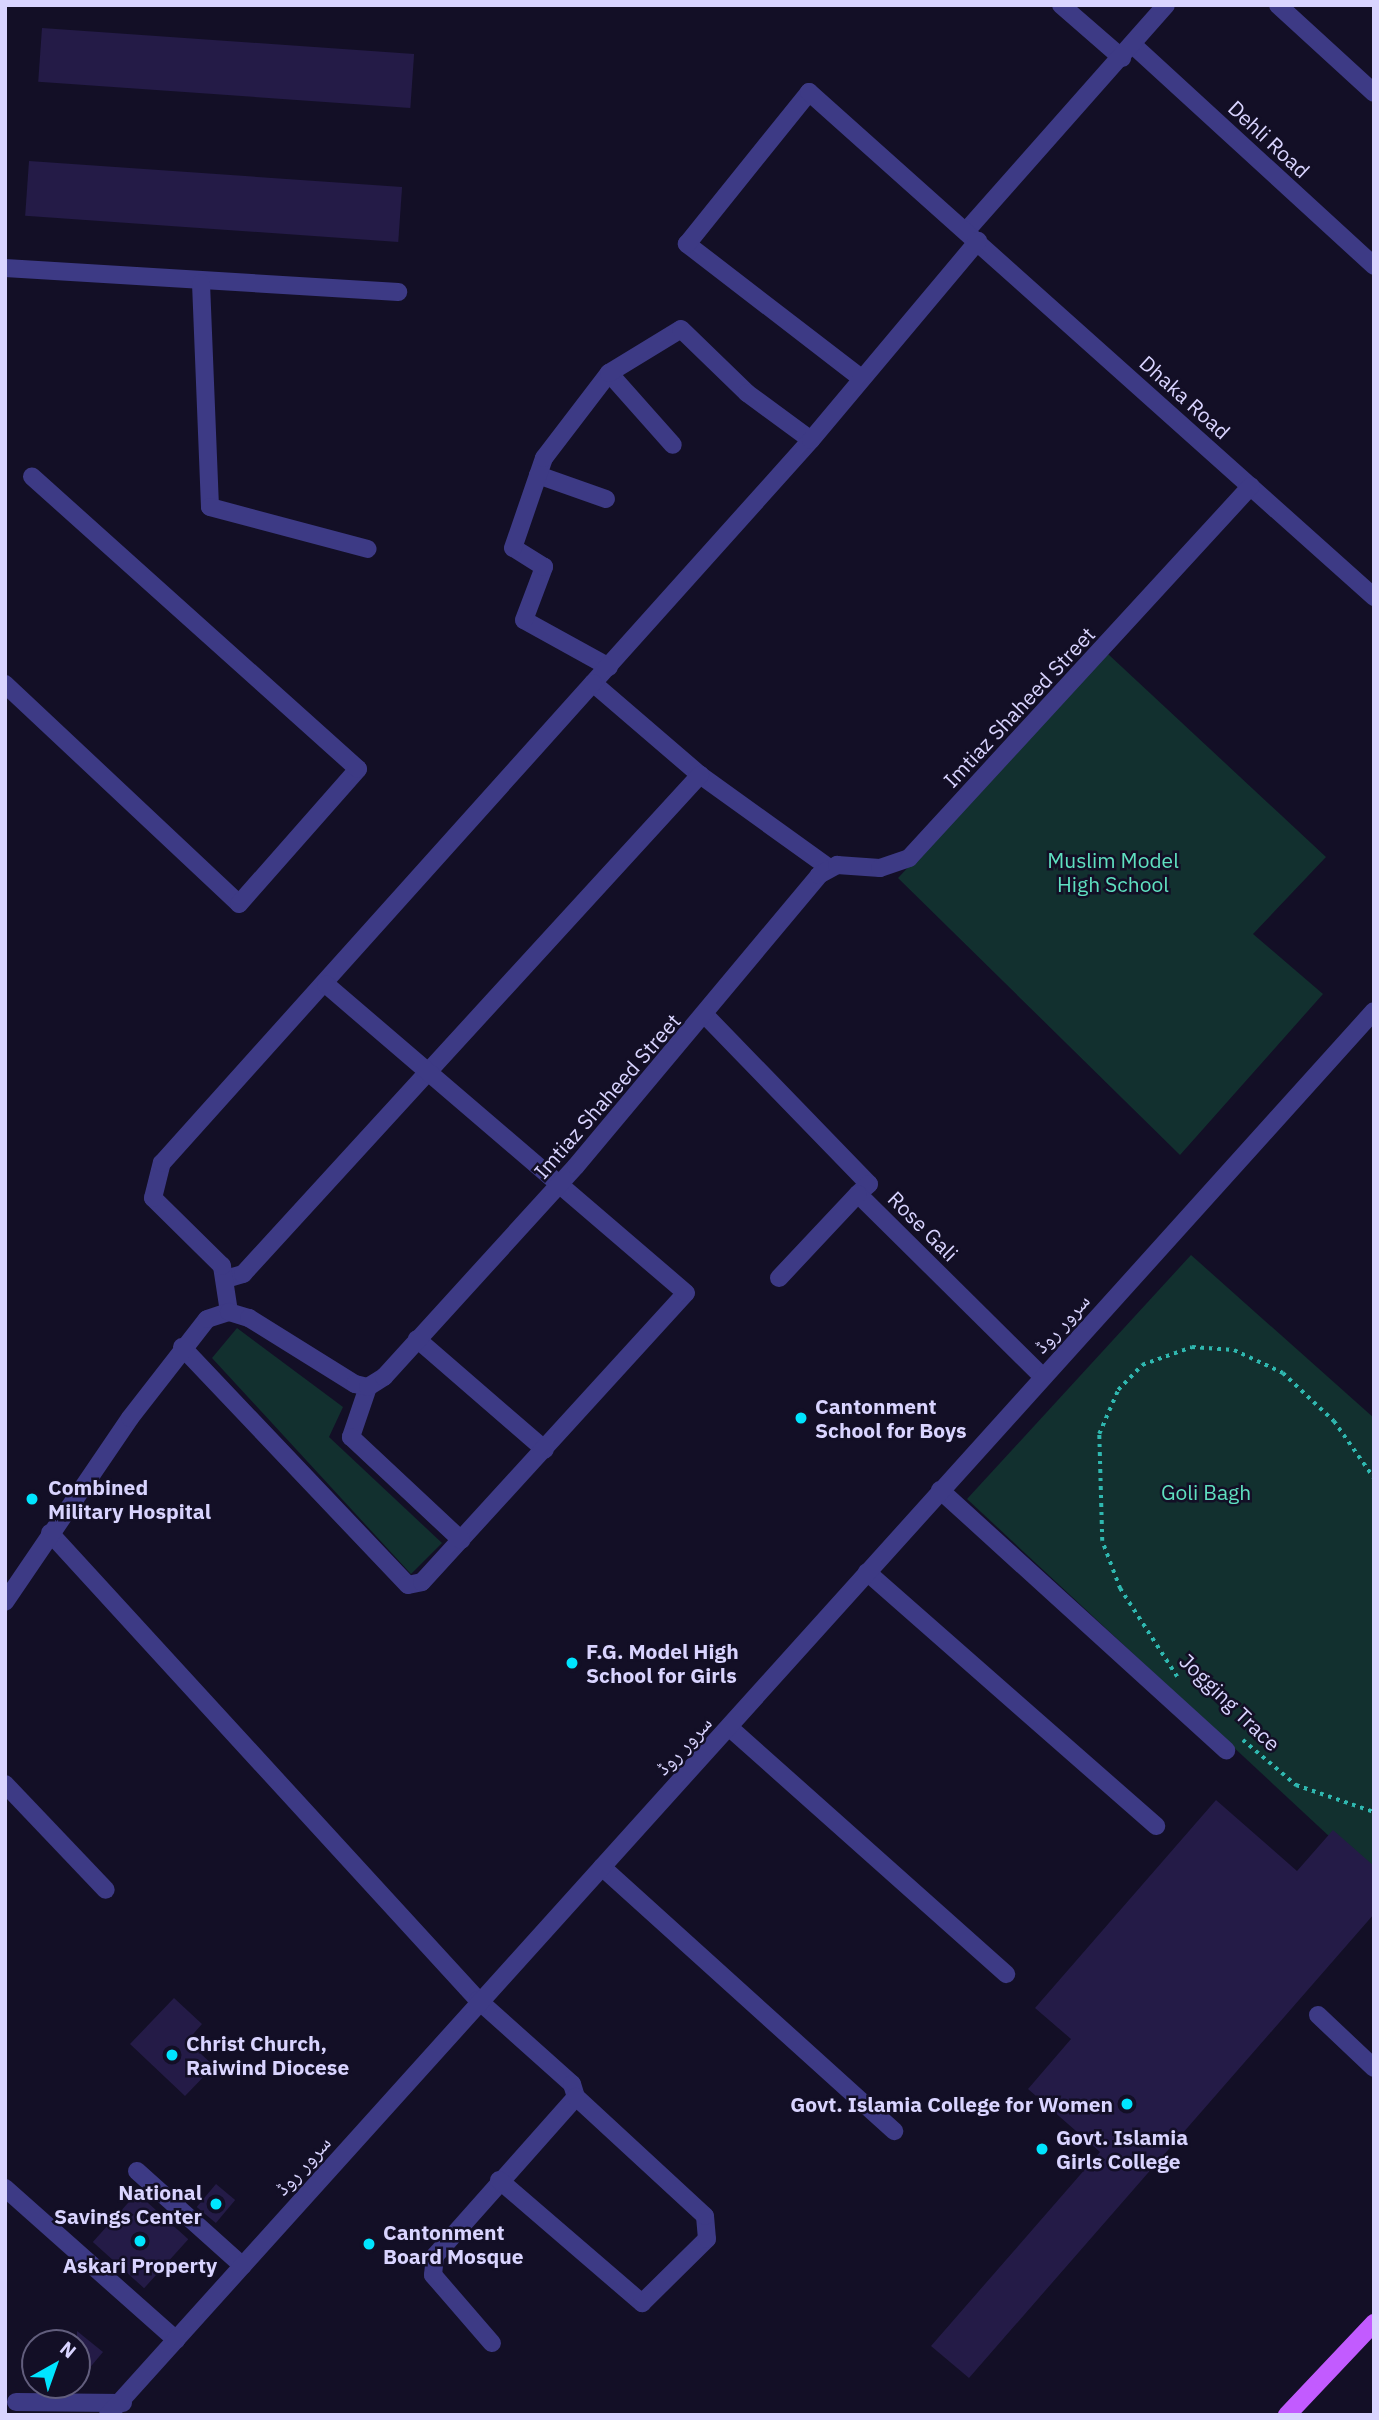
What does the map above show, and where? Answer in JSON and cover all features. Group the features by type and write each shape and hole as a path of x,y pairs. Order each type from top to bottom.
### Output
{"main road":[{"path":"1287,2415 1374,2323"}],"street":[{"name":"Dehli Road","path":"1061,5 1127,51 1374,266"},
{"path":"229,1312 229,1278 159,1209 156,1180 162,1163 326,984 811,440 972,235 1166,5"},
{"path":"1278,5 1374,93"},
{"name":"Dhaka Road","path":"861,378 687,244 809,92 1374,597"},
{"path":"5,268 398,292"},
{"path":"201,282 210,507 368,549"},
{"path":"610,667 524,620 544,567 513,548 538,475 566,422 609,373 681,329 747,393 811,440"},
{"path":"609,373 673,445"},
{"path":"538,475 606,499"},
{"path":"5,684 239,904 358,769 32,477"},
{"name":"Imtiaz Shaheed Street","path":"368,1387 418,1339 559,1185 706,1016 828,867 897,866 909,858 1251,486"},
{"path":"593,683 700,775 828,867"},
{"path":"229,1278 243,1274 431,1072 700,775"},
{"path":"182,1348 396,1576 408,1585 422,1582 686,1293 326,984"},
{"name":"سرور روڈ","path":"108,2415 123,2406 176,2340 478,2000 730,1728 940,1490 1374,1010"},
{"name":"Rose Gali","path":"706,1016 869,1184 858,1194 1043,1377"},
{"path":"779,1278 858,1194"},
{"path":"5,1602 50,1533 182,1348 207,1319 229,1312 368,1387 351,1437 461,1540"},
{"path":"418,1339 545,1450"},
{"path":"940,1490 1226,1750"},
{"path":"50,1533 478,2000 558,2067 576,2097 705,2216 707,2239 653,2297 630,2300 499,2180"},
{"path":"867,1572 1156,1826"},
{"path":"730,1728 1006,1974"},
{"path":"5,1784 106,1890"},
{"path":"602,1867 894,2131"},
{"path":"1318,2015 1374,2068"},
{"path":"492,2343 433,2275 447,2237 576,2097"},
{"path":"137,2171 243,2266"},
{"path":"5,2188 176,2340"},
{"path":"10,2397 123,2406"},
{"path":"10,2397 31,2415"}],"path":[{"name":"Jogging Trace","path":"1182,1683 1144,1632 1102,1541 1099,1434 1118,1390 1142,1365 1192,1347 1234,1350 1283,1373 1334,1421 1374,1478"},
{"name":"Jogging Trace","path":"1239,1735 1296,1785 1374,1812"}],"green space":[{"name":"Muslim Model High School","path":"1108,654 1326,857 1253,934 1323,994 1180,1155 898,878"},
{"name":"Goli Bagh","path":"1191,1255 1374,1418 1374,1878 967,1499"},
{"path":"237,1328 343,1407 329,1437 442,1543 411,1574 212,1358"}],"building":[{"path":"42,28 414,54 410,108 38,82"},
{"path":"29,161 402,187 398,242 25,216"},
{"name":"Govt. Islamia College for Women","path":"1216,1800 1297,1871 1333,1830 1374,1866 1374,1914 969,2378 931,2346 1100,2152 1028,2089 1071,2039 1035,2008"},
{"name":"Christ Church, Raiwind Diocese","path":"174,1998 202,2024 187,2041 214,2066 185,2096 130,2044"},
{"name":"National Savings Center","path":"216,2184 235,2200 216,2223 197,2207"},
{"name":"Askari Property","path":"137,2193 188,2239 144,2288 93,2242"},
{"path":"91,2342 103,2352 91,2366"}],"place":[{"name":"Cantonment School for Boys","path":"801,1418"},
{"name":"Combined Military Hospital","path":"32,1499"},
{"name":"F.G. Model High School for Girls","path":"572,1663"},
{"name":"Christ Church, Raiwind Diocese","path":"172,2055"},
{"name":"Govt. Islamia College for Women","path":"1127,2104"},
{"name":"Govt. Islamia Girls College","path":"1042,2149"},
{"name":"National Savings Center","path":"216,2204"},
{"name":"Askari Property","path":"140,2241"},
{"name":"Cantonment Board Mosque","path":"369,2244"}]}
